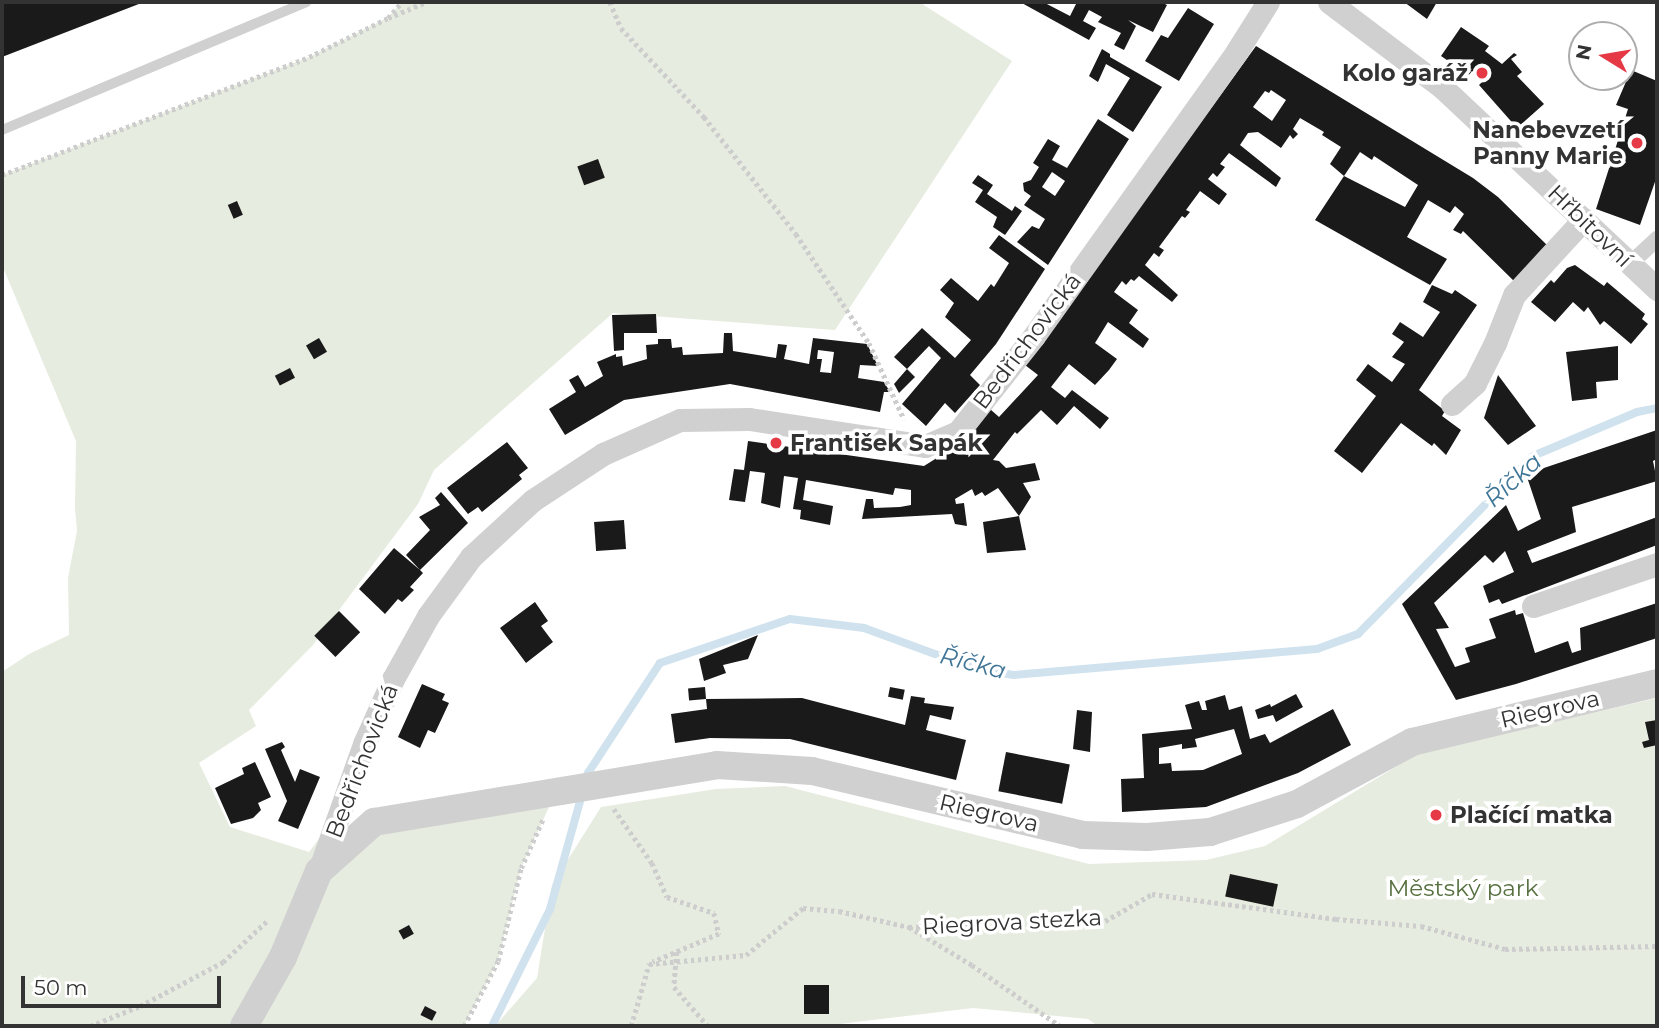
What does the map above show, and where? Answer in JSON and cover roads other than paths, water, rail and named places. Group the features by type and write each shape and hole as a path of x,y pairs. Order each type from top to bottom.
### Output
{"street":[{"name":"Bedřichovická","path":"244,1026 283,957 319,871 364,744 393,679 428,616 471,557 533,500 603,454 680,420 750,419 925,446 958,432 1034,336 1237,51 1268,2"},
{"name":"Hřbitovní","path":"1329,2 1443,88 1657,289"},
{"path":"1452,404 1475,383 1514,295 1584,219"},
{"path":"1629,264 1657,239"},
{"path":"1533,606 1657,564"},
{"name":"Riegrova","path":"319,871 374,822 717,765 812,771 1083,835 1147,837 1210,832 1297,804 1412,742 1657,683"}],"lane":[{"path":"2,130 306,2"}],"waterway":[{"name":"Říčka","path":"492,1026 550,909 588,773 660,663 790,619 864,628 976,669 1014,675 1317,649 1358,634 1533,456 1637,412 1657,408"}],"place":[{"name":"Kolo garáž","path":"1482,73"},
{"name":"Nanebevzetí Panny Marie","path":"1637,143"},
{"name":"František Sapák","path":"776,443"},
{"name":"Plačící matka","path":"1436,815"}],"park label":[{"name":"Městský park","path":"1463,888"}]}
